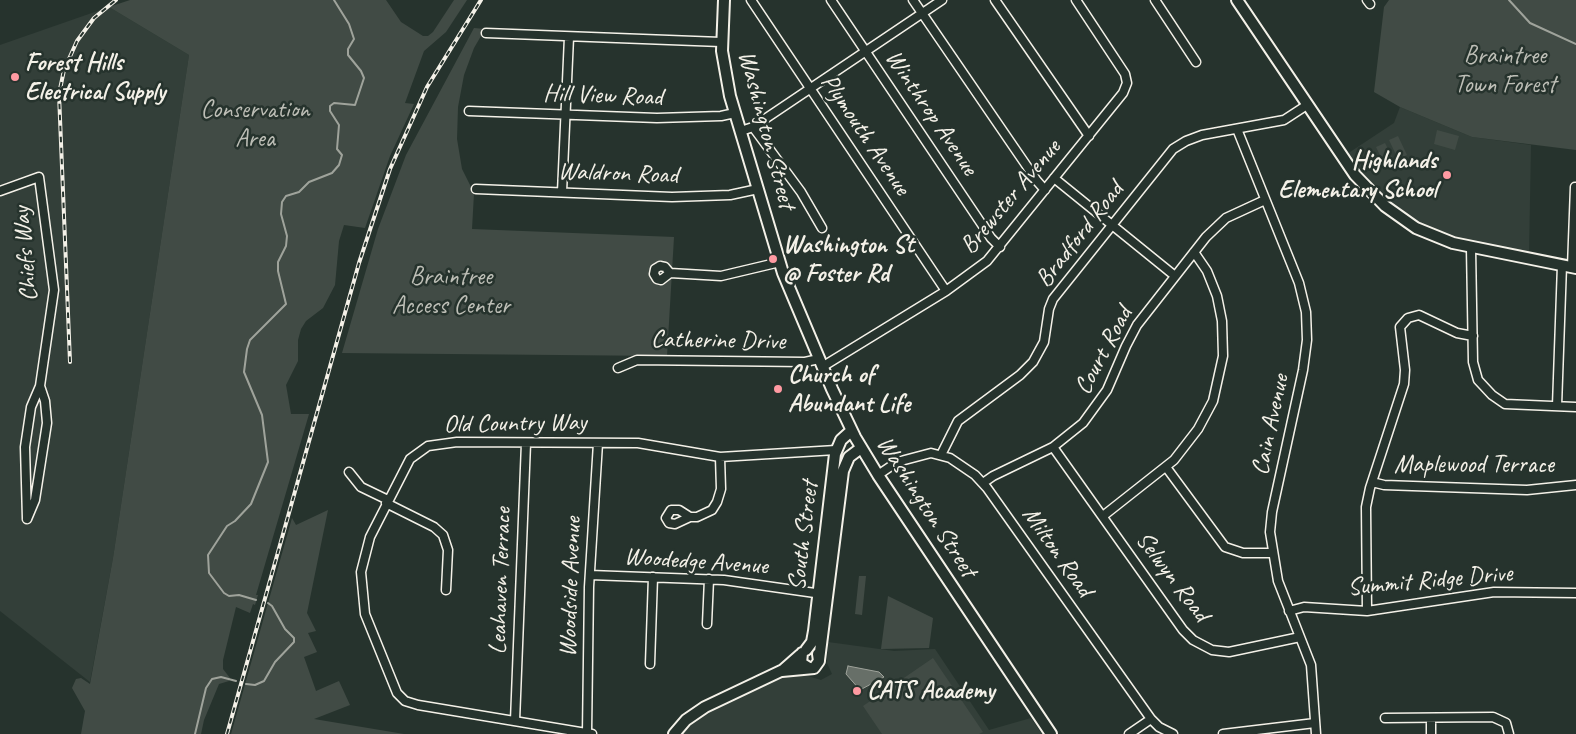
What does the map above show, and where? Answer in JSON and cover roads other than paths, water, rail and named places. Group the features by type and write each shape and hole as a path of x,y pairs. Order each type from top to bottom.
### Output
{"main road":[{"name":"Washington Street","path":"724,0 721,42 725,72 735,113 780,262 851,431 1051,734"},
{"path":"1237,0 1359,180 1380,202 1422,231 1470,248 1570,267"},
{"name":"South Street","path":"819,660 836,450 840,440 851,431"},
{"name":"South Street","path":"803,652 813,639 824,594 844,467 848,457 861,448"},
{"path":"674,734 690,717 710,703 778,672 803,652 814,650 819,660 816,666 778,672"},
{"path":"803,652 801,663 809,668"}],"street":[{"name":"Plymouth Avenue","path":"751,0 946,292"},
{"name":"Winthrop Avenue","path":"831,0 991,238 1000,247"},
{"path":"914,0 1037,182 1045,190"},
{"path":"741,131 753,126 810,89 942,0"},
{"path":"995,0 1089,136"},
{"name":"Brewster Avenue","path":"821,363 946,292 982,265 1000,247 1123,93 1127,80 1124,70 1076,0"},
{"path":"1155,0 1196,62"},
{"path":"486,33 721,42"},
{"path":"562,192 569,37"},
{"name":"Bradford Road","path":"940,454 958,421 1033,362 1044,342 1049,309 1053,299 1177,146 1197,137 1284,120 1308,105"},
{"name":"Hill View Road","path":"469,110 664,118 735,113"},
{"path":"753,126 801,192 822,228"},
{"name":"Cain Avenue","path":"1237,129 1299,283 1307,322 1302,378 1271,517 1272,553 1278,581 1312,670 1316,734"},
{"name":"Chiefs Way","path":"0,191 39,177 54,290 40,386 31,407 25,452 27,519 35,500 47,423 45,402 40,386"},
{"path":"1054,178 1175,276"},
{"path":"1557,406 1570,267 1575,187"},
{"name":"Waldron Road","path":"476,189 690,197 730,195 758,189"},
{"name":"Court Road","path":"984,484 993,476 1052,447 1079,427 1098,406 1110,385 1134,330 1194,252 1222,221 1265,200"},
{"path":"1470,248 1474,372 1484,387 1496,399 1508,404 1576,407"},
{"path":"1103,516 1166,467 1186,446 1205,418 1215,395 1222,363 1223,334 1218,302 1205,266 1194,252"},
{"path":"670,274 721,276 780,262"},
{"path":"1367,611 1365,521 1372,482 1404,384 1405,366 1400,334 1403,322 1413,316 1423,316 1458,333 1473,336"},
{"name":"Catherine Drive","path":"618,368 637,360 821,363"},
{"name":"Leahaven Terrace","path":"515,721 526,442"},
{"name":"Old Country Way","path":"590,734 418,705 406,701 397,693 371,634 361,591 364,557 387,502 407,463 424,447 451,443 651,444 720,457 836,450"},
{"name":"Woodside Avenue","path":"590,734 590,576 598,443"},
{"name":"Selwyn Road","path":"1052,447 1183,630 1197,643 1217,651 1229,652 1300,637"},
{"path":"878,474 893,464 912,457 926,453 940,454"},
{"name":"Milton Road","path":"940,454 961,464 984,484 1151,719 1159,727 1173,734"},
{"path":"690,517 706,514 717,502 721,485 720,457"},
{"path":"1166,467 1225,547 1242,553 1272,553"},
{"path":"349,472 361,488 434,527 443,535 448,550 446,590"},
{"name":"Maplewood Terrace","path":"1372,482 1381,485 1527,490 1576,485"},
{"name":"Woodedge Avenue","path":"590,576 709,579 824,594"},
{"path":"650,664 653,577"},
{"path":"707,624 709,579"},
{"name":"Summit Ridge Drive","path":"1289,611 1304,607 1367,611 1481,594 1576,593"},
{"path":"1385,718 1496,717 1506,723 1509,734"},
{"path":"1431,718 1432,734"},
{"path":"1129,734 1151,719"},
{"path":"1223,734 1315,723"}],"waterway":[{"path":"256,600 239,595 229,596 224,593 209,573 208,555 227,526 235,521 251,504 268,462 262,415 244,372 250,340 286,304 278,271 278,262 286,246 287,236 281,214 282,202 286,196 299,192 309,182 332,173 339,165 342,155 337,149 339,125 330,111 330,106 334,103 355,105 364,78 361,71 348,55 348,49 354,39 349,24 334,0"},
{"path":"1509,0 1530,23 1576,44"},
{"path":"246,684 255,685 264,681 275,662 294,642 294,638 285,629 272,606 268,603"},
{"path":"195,734 206,688 212,679 221,677 236,681"}],"railway":[{"path":"70,362 59,94 64,70 77,41 94,18 116,0"},
{"path":"227,734 359,263 390,169 427,87 481,0"}],"place":[{"name":"Forest Hills Electrical Supply","path":"15,77"},
{"name":"Highlands Elementary School","path":"1447,175"},
{"name":"Washington St @ Foster Rd","path":"773,259"},
{"name":"Church of Abundant Life","path":"778,389"},
{"name":"CATS Academy","path":"857,691"}],"park label":[{"name":"Braintree Town Forest","path":"1505,70"},
{"name":"Conservation Area","path":"255,124"},
{"name":"Braintree Access Center","path":"451,292"}]}
